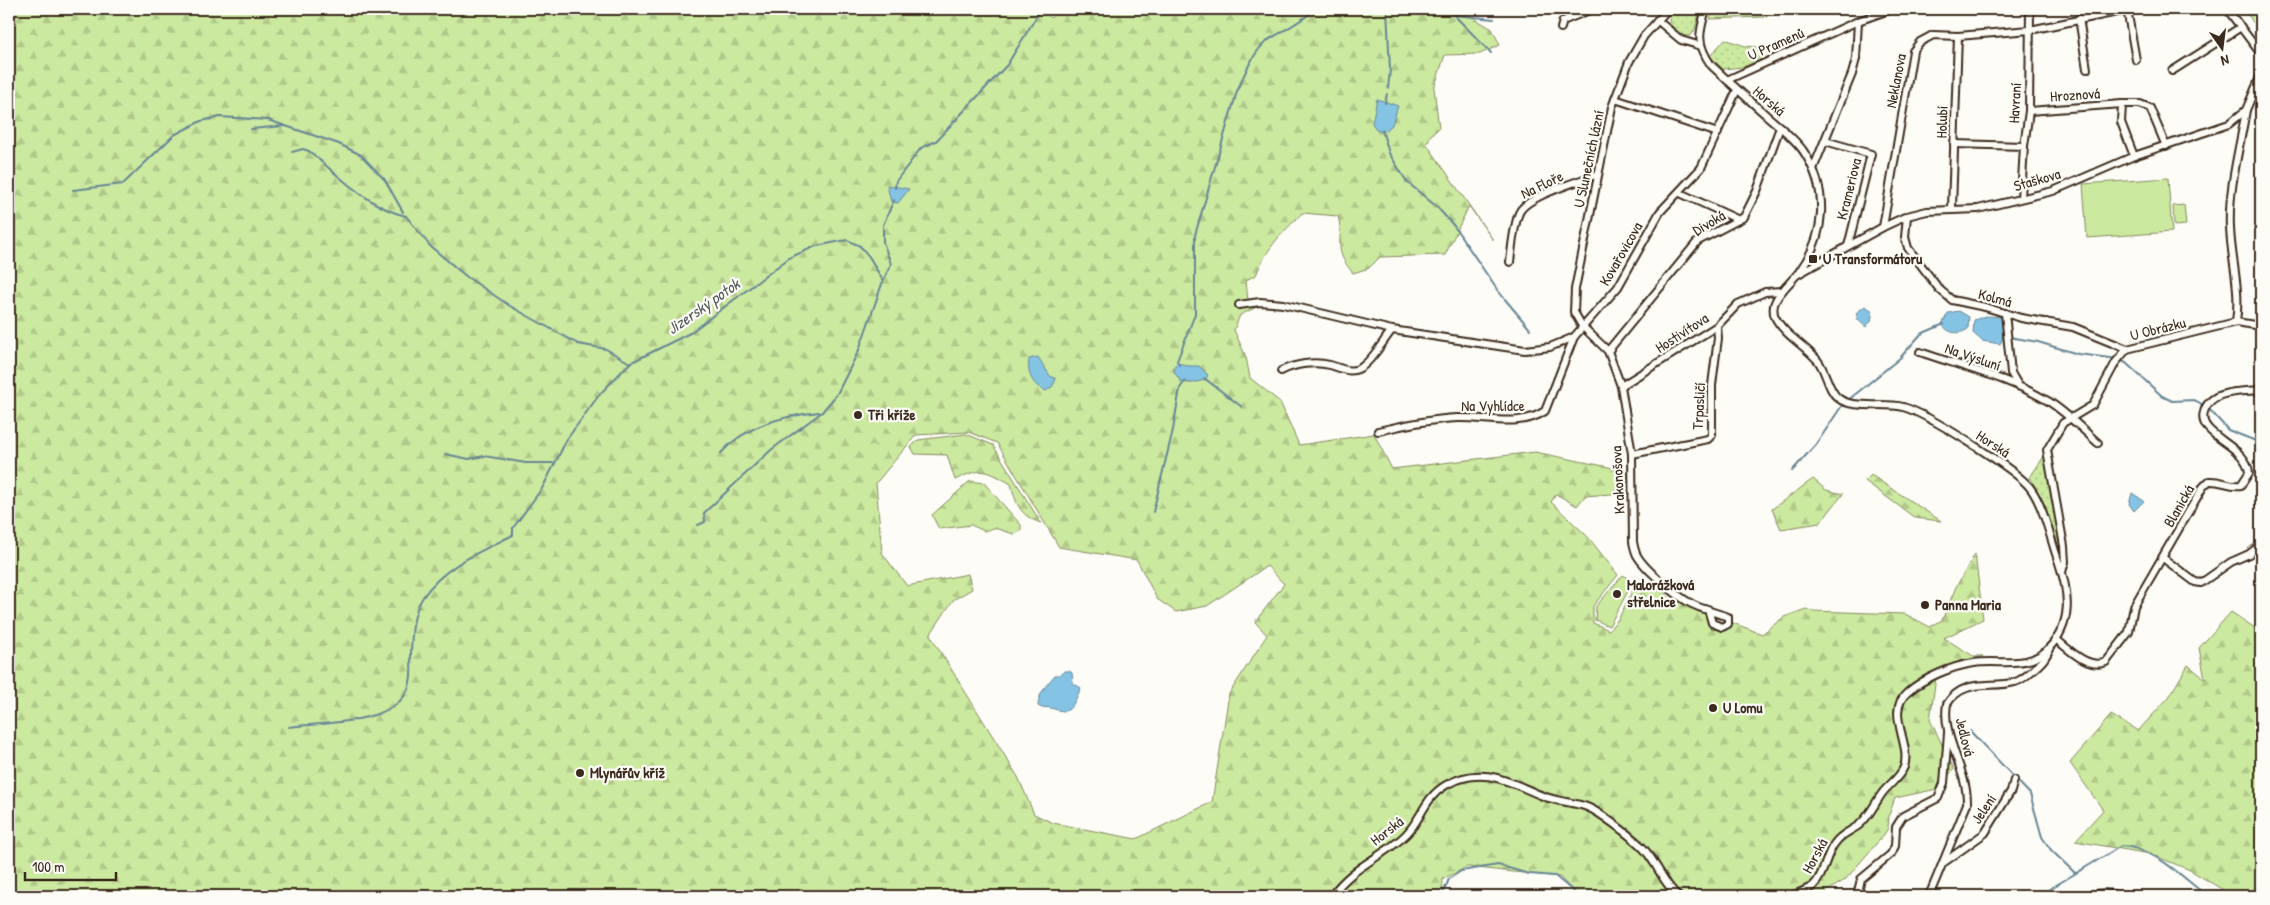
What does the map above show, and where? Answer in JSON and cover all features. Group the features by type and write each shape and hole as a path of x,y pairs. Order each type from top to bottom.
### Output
{"street":[{"path":"1561,28 1563,21 1592,9"},
{"name":"U Slunečních lázní","path":"1582,326 1574,312 1573,301 1615,99 1628,62 1657,20 1668,9"},
{"path":"1657,20 1681,40 1701,46 1699,37 1706,9"},
{"name":"U Pramenů","path":"1727,80 1858,21 1892,9"},
{"name":"Havraní","path":"2021,198 2024,146 2029,111 2030,9"},
{"path":"2127,9 2136,60"},
{"name":"Neklanova","path":"1882,227 1913,51 1926,37 2030,30 2079,18 2132,9"},
{"path":"2227,9 2261,54"},
{"path":"2079,18 2088,69"},
{"path":"1813,170 1852,74 1856,59 1858,21"},
{"path":"2172,71 2241,27"},
{"name":"Holubí","path":"1952,208 1958,36"},
{"name":"Horská","path":"1701,46 1702,52 1711,65 1803,150 1813,170 1821,195 1822,218 1820,232 1812,252 1797,275 1782,291 1774,305 1776,319 1817,360 1825,371 1834,394 1840,399 1860,405 1881,403 1910,409 1967,442 2024,480 2034,494 2062,572 2068,609 2065,624 2056,639 2039,657 2028,661 1974,663 1961,666 1936,675 1906,693 1898,706 1905,757 1901,772 1882,793 1871,813 1859,825 1836,840 1818,879 1811,887 1791,896"},
{"name":"Staškova","path":"1797,275 1882,227 1907,216 1927,210 1952,208 1978,209 2052,191 2134,156 2229,124 2246,110 2261,75"},
{"name":"Kovařovicova","path":"1582,326 1618,287 1655,219 1701,168 1737,90"},
{"path":"1615,99 1718,133"},
{"name":"Hroznová","path":"2122,104 2121,122 2134,156"},
{"name":"Hroznová","path":"2029,111 2140,104 2150,108 2166,146"},
{"path":"2246,110 2231,204 2230,226 2238,290 2236,322 2261,326"},
{"name":"Divoká","path":"1608,351 1698,241 1744,217 1757,191 1780,127"},
{"name":"Krameriova","path":"1826,140 1871,154 1848,246"},
{"path":"1954,144 2024,146"},
{"name":"Na Floře","path":"1510,262 1519,212 1526,204 1598,174"},
{"path":"1680,193 1739,220"},
{"name":"Kolmá","path":"1907,216 1905,238 1908,248 1939,289 1952,300 2073,327 2128,349"},
{"path":"1812,252 1826,259"},
{"name":"Hostivítova","path":"1621,386 1717,326 1738,304 1766,292 1782,291"},
{"path":"1239,305 1260,302 1283,304 1392,330 1525,350 1550,347 1574,337"},
{"name":"Na Výsluní","path":"2005,313 2010,373 2018,385"},
{"name":"U Obrázku","path":"2062,572 2065,562 2064,546 2047,450 2063,423 2094,405 2116,362 2128,349 2236,322"},
{"name":"Na Vyhlídce","path":"1378,432 1420,422 1459,418 1517,421 1535,418 1546,411 1574,337 1582,326"},
{"name":"Krakonošova","path":"1582,326 1608,351 1621,386 1632,454 1633,542 1636,554 1646,567 1693,605 1708,609"},
{"name":"Trpasličí","path":"1632,454 1708,439 1712,435 1712,385 1718,338 1717,326"},
{"path":"1281,371 1296,364 1329,364 1340,369 1352,371 1363,367 1392,330"},
{"name":"Na Výsluní","path":"1920,352 2018,385 2049,402 2098,443"},
{"name":"Blanická","path":"2056,639 2076,655 2094,664 2106,662 2129,632 2134,606 2203,487 2209,481 2215,480 2233,486 2241,484 2249,473 2246,460 2232,446 2208,430 2203,421 2203,412 2209,402 2218,395 2261,390"},
{"path":"2163,558 2195,582 2201,583 2231,562 2249,554 2261,545"},
{"name":"Jedlová","path":"1929,896 1964,811 1967,798 1948,727 1947,704 1952,697 1967,688 1985,684 2007,684 2020,680 2044,660 2051,646"},
{"path":"1857,896 1861,879 1892,854 1895,846 1896,827 1903,816 1938,798 1944,783 1948,727"},
{"name":"Horská","path":"1331,896 1342,882 1359,867 1401,840 1415,826 1429,798 1456,781 1474,776 1489,776 1505,779 1557,801 1589,808 1641,846 1658,868 1671,891 1678,896"},
{"name":"Jelení","path":"1942,863 1985,833 2011,792 2014,780"},
{"path":"2089,896 2097,893 2110,893 2120,896"}],"green space":[{"path":"9,9 1042,9 1051,18 1058,9 1459,9 1492,29 1500,45 1480,54 1445,55 1434,88 1439,128 1429,137 1429,141 1426,143 1493,240 1469,206 1445,255 1380,257 1369,268 1353,273 1340,251 1338,216 1302,213 1287,228 1270,248 1256,275 1246,280 1248,301 1256,302 1259,306 1240,315 1234,330 1246,357 1250,378 1280,402 1299,445 1374,434 1392,469 1535,452 1628,471 1624,493 1585,496 1577,506 1556,494 1551,502 1588,537 1618,575 1593,606 1593,623 1609,630 1619,618 1636,583 1666,593 1672,603 1677,600 1703,611 1712,626 1726,631 1733,623 1762,634 1784,617 1806,609 1811,611 1905,614 1930,627 1942,620 1956,587 1975,554 1983,619 1944,638 1973,656 1983,656 1937,670 1930,720 1954,769 1937,789 1895,798 1889,815 1888,828 1883,836 1845,880 1827,891 1824,896 1577,896 1560,877 1467,867 1443,879 1442,896 9,896","holes":["969,432 997,443 1059,547 1137,560 1157,599 1176,612 1207,606 1267,566 1284,584 1255,622 1267,635 1229,694 1212,802 1136,839 1053,823 1034,814 1018,777 930,635 953,600 972,589 968,574 907,586 882,553 876,483 916,435"]},
{"path":"1673,9 1701,9 1694,32 1690,36 1680,34 1671,25 1669,21"},
{"path":"1713,9 1790,9 1765,15 1764,17 1710,19"},
{"path":"2241,9 2252,9 2261,23 2261,35 2246,11"},
{"path":"1725,39 1745,46 1757,47 1760,56 1766,57 1743,67 1723,69 1710,56"},
{"path":"2168,178 2172,232 2087,238 2083,184"},
{"path":"2184,205 2186,225 2174,226 2173,206"},
{"path":"966,434 993,445 1041,523 1028,517 1020,508 1011,484 995,475 983,472 971,473 955,480 947,455 915,454 911,447 918,440"},
{"path":"2045,455 2049,463 2064,563 2045,506 2030,477"},
{"path":"1871,475 1941,521 1915,518 1865,481"},
{"path":"1813,479 1826,490 1843,494 1820,523 1781,529 1772,509"},
{"path":"970,481 984,483 1021,525 1021,531 1014,534 994,528 984,531 971,525 939,529 932,515"},
{"name":"Malorážková střelnice","path":"1623,575 1633,582 1609,626 1595,620 1596,606"},
{"path":"2231,612 2261,632 2261,896 2233,896 2190,870 2150,854 2075,841 2103,810 2070,763 2111,715 2138,731 2169,697 2188,665 2205,679 2199,648"}],"water":[{"path":"1377,99 1398,106 1392,125 1385,131 1377,131 1372,123"},
{"path":"887,185 909,189 898,203 891,202"},
{"path":"1865,306 1873,311 1871,321 1866,327 1858,320 1856,313"},
{"path":"1959,311 1969,317 1968,329 1957,333 1950,332 1942,324 1948,313"},
{"path":"1986,316 2001,317 2004,331 2000,344 1982,341 1973,333 1974,320"},
{"path":"1038,357 1050,376 1056,379 1052,387 1046,391 1037,386 1030,374 1029,359"},
{"path":"1179,363 1188,366 1199,366 1208,375 1205,380 1192,383 1181,382 1174,372 1175,365"},
{"path":"2132,493 2144,501 2134,511 2129,504"},
{"path":"1065,671 1072,673 1073,683 1081,688 1071,707 1064,711 1038,706 1041,693 1046,686 1055,675"}],"waterway":[{"name":"Jizerský potok","path":"895,188 896,181 921,148 936,141 1007,65 1041,9"},
{"path":"1179,365 1177,361 1195,314 1195,235 1238,88 1250,63 1262,45 1316,9"},
{"path":"1387,9 1390,70 1388,88"},
{"path":"1443,9 1454,15 1491,53"},
{"path":"1454,15 1494,19"},
{"path":"1385,103 1387,94"},
{"path":"73,190 123,184 174,135 201,121 220,117 268,120 339,144 361,155 385,180 403,212"},
{"path":"251,129 284,126"},
{"path":"1382,130 1389,153 1407,182 1437,207 1454,226 1498,291 1530,329"},
{"path":"292,152 303,149 309,151 366,198 392,212 406,216"},
{"name":"Jizerský potok","path":"289,727 353,720 385,711 397,703 406,693 410,684 413,624 419,603 423,597 441,576 452,568 476,553 513,535 513,528 543,487 567,439 599,395 630,363 690,333 789,258 816,246 847,240 860,246 870,258 883,281 891,264 883,242 883,225 894,200"},
{"path":"406,216 430,246 467,277 510,306 578,344 606,349 630,363"},
{"path":"698,525 705,522 704,513 771,450 822,412 837,394 859,350 883,281"},
{"path":"1847,401 1900,358 1921,334 1944,324"},
{"path":"2009,337 2038,342 2078,354 2118,359 2126,363 2162,396 2172,401 2194,400 2205,406"},
{"path":"1204,378 1242,407"},
{"path":"1153,512 1173,430 1180,388 1185,381"},
{"path":"1792,471 1817,443 1843,404"},
{"path":"2209,409 2228,430 2261,443"},
{"path":"721,453 731,443 754,429 779,419 819,412"},
{"path":"445,454 469,459 484,456 526,463 553,463"},
{"path":"1970,731 2030,794 2042,837 2051,850 2075,873"},
{"path":"2038,896 2121,846 2133,848 2156,857 2207,896"},
{"path":"1442,896 1449,879 1461,871 1498,865 1529,874 1555,876 1579,896"}],"place":[{"name":"U Transformátoru","path":"1813,259"},
{"name":"Tři kříže","path":"858,415"},
{"name":"Malorážková střelnice","path":"1617,594"},
{"name":"Panna Maria","path":"1925,605"},
{"name":"U Lomu","path":"1713,708"},
{"name":"Mlynářův kříž","path":"580,773"}]}
